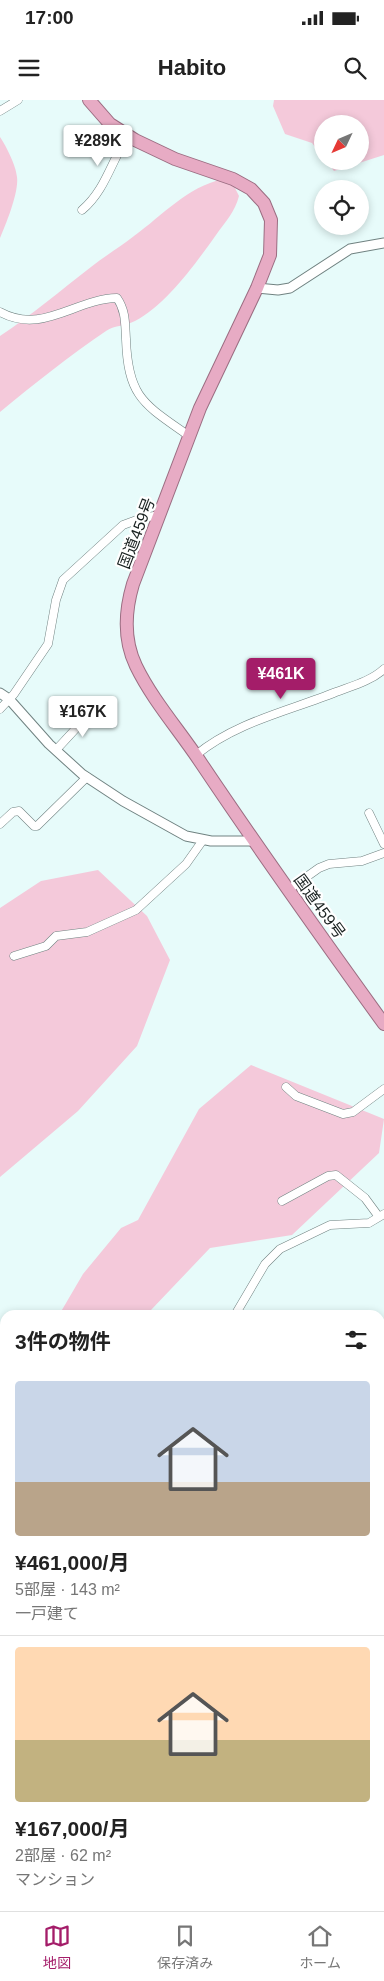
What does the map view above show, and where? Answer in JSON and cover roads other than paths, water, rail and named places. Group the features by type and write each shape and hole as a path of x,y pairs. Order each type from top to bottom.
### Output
{"highway":[{"name":"国道459号","path":"89,100 110,124 128,135 175,159 251,188 264,204 271,220 270,255 213,378 189,436 133,584 126,624 135,664 152,693 253,841 384,1024"}],"street":[{"path":"0,111 18,100"},
{"path":"82,210 91,203 98,192 128,135"},
{"path":"256,288 278,290 290,288 350,249 384,243"},
{"path":"0,312 15,319 41,320 96,300 117,298 125,318 126,358 131,380 138,394 158,414 189,436"},
{"path":"0,709 10,700 48,644 56,600 63,580 123,525 142,518 160,515"},
{"path":"196,755 222,737 280,712 359,683 384,669"},
{"path":"0,693 10,700 56,750 87,777 123,801 186,836 204,840 253,841"},
{"path":"56,750 93,710"},
{"path":"0,824 13,812 19,811 34,826 37,826 87,777"},
{"path":"369,813 384,844"},
{"path":"14,956 46,946 56,936 87,932 136,910 186,864 204,840"},
{"path":"288,890 319,868 329,864 362,861 384,853"},
{"path":"286,1087 296,1096 343,1114 353,1112 384,1089"},
{"path":"238,1310 265,1264 280,1249 330,1225 369,1223 381,1215 365,1198 336,1175 331,1175 282,1201"}]}
